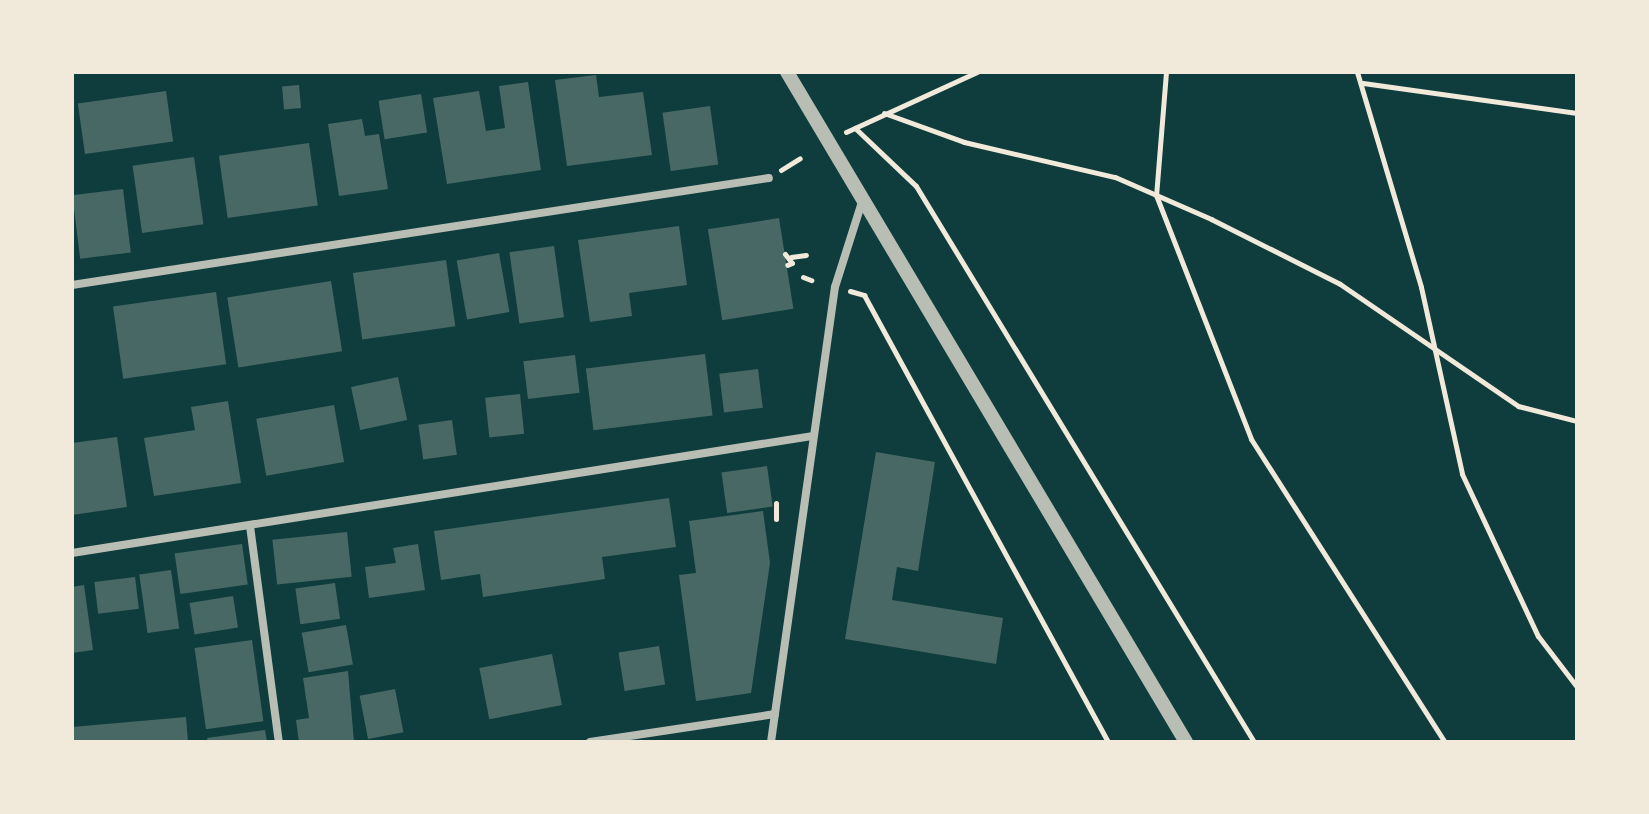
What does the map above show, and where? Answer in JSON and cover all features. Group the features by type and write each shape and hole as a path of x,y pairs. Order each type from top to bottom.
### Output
{"street":[{"path":"787,72 1186,742"},
{"path":"72,285 769,178"},
{"path":"771,742 835,287 862,202"},
{"path":"72,553 812,436"},
{"path":"250,526 279,742"},
{"path":"590,742 775,714"}],"path":[{"path":"846,132 977,72"},
{"path":"1166,72 1156,195 1251,439 1445,742"},
{"path":"1357,72 1363,83 1421,287 1431,352 1462,474 1538,636 1577,687"},
{"path":"1363,83 1577,113"},
{"path":"884,113 964,142 1115,177 1156,195 1340,284 1431,352 1518,406 1577,421"},
{"path":"855,128 916,186 1254,742"},
{"path":"787,265 788,255 806,255"},
{"path":"803,277 811,280"},
{"path":"850,291 864,295 1108,742"},
{"path":"776,503 776,519"}],"building":[{"path":"596,75 599,97 643,92 652,155 567,166 555,80"},
{"path":"528,82 541,170 447,184 433,98 479,91 486,131 505,128 499,86"},
{"path":"299,85 301,108 284,109 282,86"},
{"path":"166,91 173,142 85,154 78,103"},
{"path":"421,94 427,133 385,139 379,101"},
{"path":"710,106 718,164 671,171 662,113"},
{"path":"362,119 365,136 379,134 388,189 339,196 328,124"},
{"path":"309,143 318,205 228,218 219,156"},
{"path":"194,157 203,224 142,233 133,166"},
{"path":"123,189 131,253 80,259 72,195"},
{"path":"779,218 793,309 722,320 708,229"},
{"path":"679,226 687,285 629,293 632,316 590,322 578,240"},
{"path":"554,246 564,317 519,324 509,252"},
{"path":"499,253 509,312 467,320 457,260"},
{"path":"446,260 455,326 362,339 353,273"},
{"path":"331,281 342,351 238,368 227,297"},
{"path":"216,292 226,364 123,379 113,306"},
{"path":"705,354 713,416 593,430 586,369"},
{"path":"575,355 580,393 528,399 523,361"},
{"path":"758,369 763,408 724,412 719,374"},
{"path":"398,377 407,420 360,430 351,387"},
{"path":"520,394 524,434 489,437 485,398"},
{"path":"228,401 241,483 154,496 144,438 195,430 191,407"},
{"path":"334,405 344,462 266,476 256,419"},
{"path":"452,420 457,455 423,459 418,425"},
{"path":"117,437 127,507 72,515 72,443"},
{"path":"876,452 935,462 918,571 897,567 892,600 1003,618 996,664 845,639"},
{"path":"767,466 773,507 727,513 721,472"},
{"path":"669,498 676,547 602,557 605,579 483,597 480,574 441,580 434,531"},
{"path":"763,511 770,563 751,693 696,701 679,575 696,573 689,521"},
{"path":"347,532 352,577 277,585 272,540"},
{"path":"242,544 248,585 180,594 175,553"},
{"path":"418,544 425,590 369,598 365,567 396,563 393,548"},
{"path":"171,570 179,628 148,633 139,574"},
{"path":"135,577 139,609 98,614 94,582"},
{"path":"335,583 340,619 300,624 295,589"},
{"path":"84,585 93,650 72,653 72,587"},
{"path":"233,596 238,628 195,634 190,603"},
{"path":"346,625 353,664 309,672 302,633"},
{"path":"252,640 263,721 206,729 195,648"},
{"path":"659,646 665,685 625,691 619,652"},
{"path":"552,654 562,705 489,719 479,668"},
{"path":"348,671 354,742 299,742 296,720 309,718 303,678"},
{"path":"395,689 403,732 368,739 360,696"},
{"path":"186,717 188,742 72,742 72,727"},
{"path":"265,730 267,742 208,742 207,738"}]}
